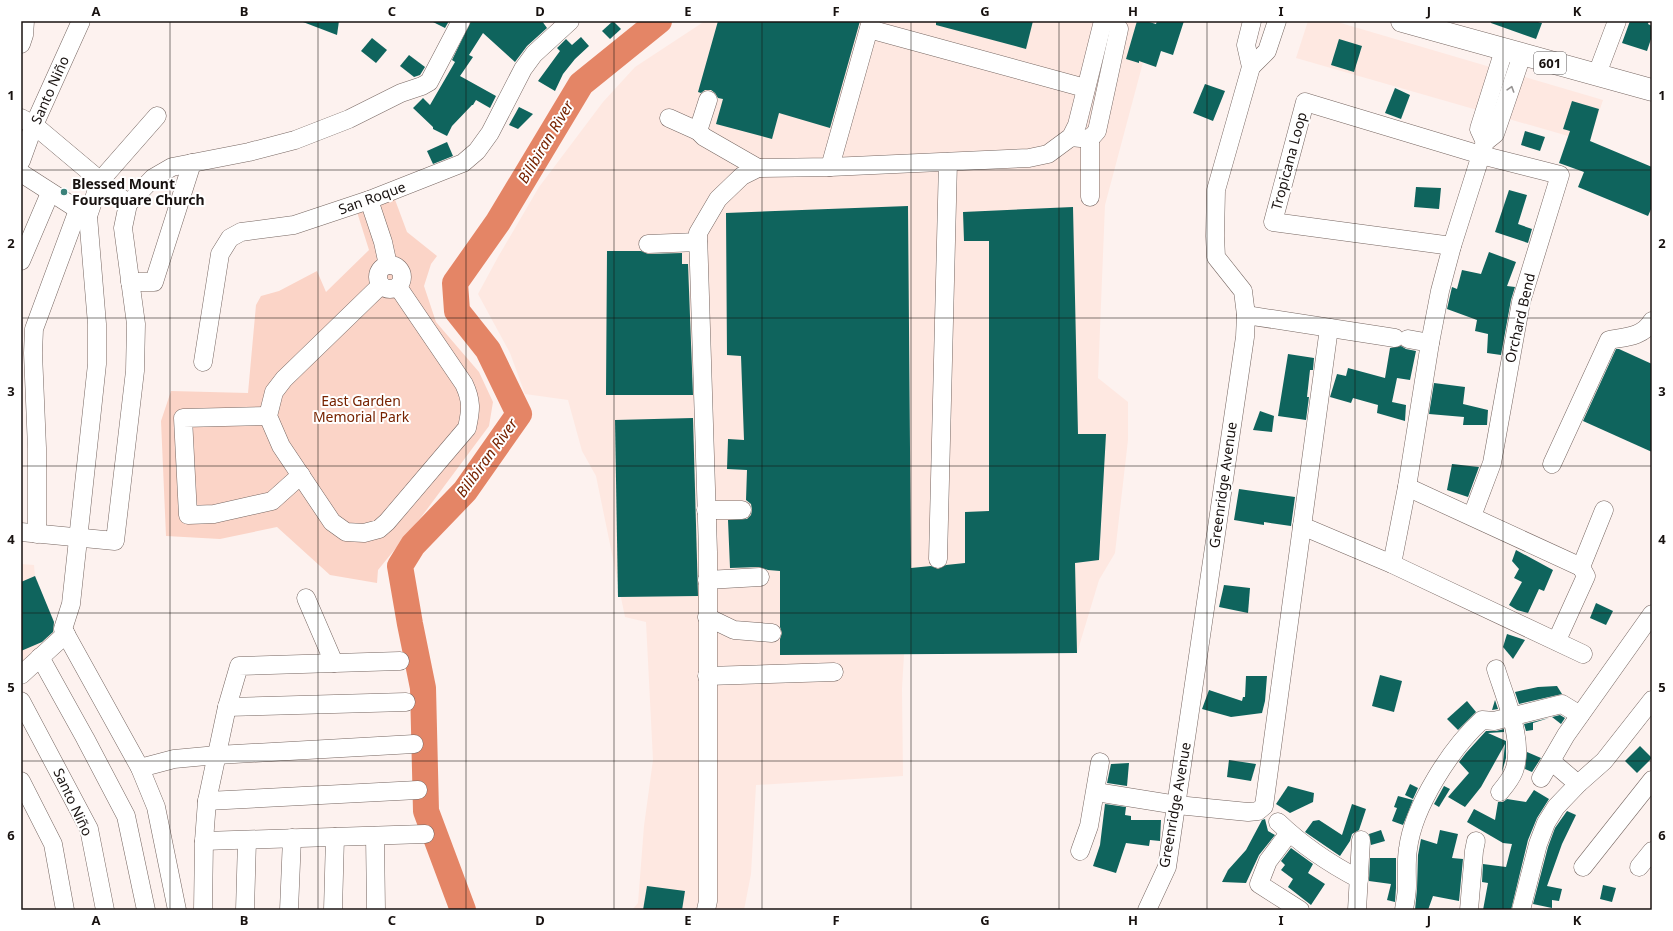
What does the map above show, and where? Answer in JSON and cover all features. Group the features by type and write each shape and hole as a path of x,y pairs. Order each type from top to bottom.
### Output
{"main road":[{"name":"601","path":"1402,21 1513,53 1597,74 1652,90"}],"street":[{"path":"21,44 24,35 25,21"},
{"name":"Santo Niño","path":"21,161 28,122 81,21"},
{"path":"157,116 100,181 83,213 34,329 32,353 37,448 29,533 115,540 135,371 136,324 124,228 128,204 153,178 172,167 249,152 294,140 349,119 401,93 422,86 429,82 461,21"},
{"name":"San Roque","path":"203,362 220,254 230,238 241,232 294,225 369,200 463,163 477,151 490,133 523,69 542,45 570,21"},
{"path":"706,910 708,901 708,617 698,233 718,199 742,176 758,168 830,167 948,162 1029,158 1048,154 1071,137 1076,125 1103,21"},
{"path":"1090,197 1090,139 1097,131 1119,29 1112,21"},
{"name":"Greenridge Avenue","path":"1148,910 1166,867 1177,805 1245,337 1246,315 1243,291 1216,257 1214,236 1216,190 1251,67 1246,45 1252,21"},
{"name":"Greenridge Avenue","path":"1251,67 1267,51 1277,21"},
{"path":"1597,74 1617,21"},
{"path":"830,167 870,25 1085,88"},
{"path":"1392,564 1407,487 1430,343 1440,291 1452,246 1483,149 1479,129 1513,53"},
{"path":"698,131 708,100"},
{"name":"Tropicana Loop","path":"1452,246 1273,222 1305,102 1483,149"},
{"path":"669,118 698,131 704,137 758,168"},
{"path":"28,122 128,204"},
{"path":"1071,137 1090,139"},
{"name":"Orchard Bend","path":"1472,516 1492,463 1521,302 1560,175 1483,149"},
{"path":"938,559 948,162"},
{"path":"130,282 154,282 192,163"},
{"path":"21,173 83,213"},
{"path":"21,261 50,193"},
{"path":"369,200 383,242 388,265 381,269 378,277 389,286 464,384 471,404 467,428 387,522 379,529 364,533 346,532 332,522 281,446 268,416 274,392 284,379 389,286"},
{"path":"83,213 97,324 97,364 71,604 63,629 140,768 156,807 177,910"},
{"path":"648,244 698,242"},
{"path":"1246,315 1430,343"},
{"path":"1552,464 1609,340 1640,334 1647,329 1652,321"},
{"path":"1096,792 1177,805 1248,812 1258,811 1264,806 1330,328"},
{"path":"268,416 183,418 188,515 214,514 272,501 301,475"},
{"path":"1407,487 1581,567 1586,576 1557,640"},
{"path":"706,510 742,510"},
{"path":"1581,567 1604,510"},
{"path":"1302,526 1392,564 1557,640 1583,654"},
{"path":"707,580 760,577"},
{"path":"306,598 334,663"},
{"path":"1541,778 1580,715 1652,614"},
{"path":"708,617 734,630 772,632"},
{"path":"21,675 66,634"},
{"path":"40,658 85,738 126,816 146,910"},
{"path":"203,910 204,841 207,801 227,707 239,666 400,661"},
{"path":"1496,669 1511,716 1518,755 1514,772 1500,792"},
{"path":"707,676 834,672"},
{"name":"Santo Niño","path":"21,700 89,829 105,910"},
{"path":"1520,910 1538,844 1546,823 1556,807 1578,784 1604,761 1652,700"},
{"path":"227,707 406,702"},
{"path":"1404,910 1407,888 1408,849 1414,823 1445,762 1474,728 1482,720 1494,721 1562,704 1580,715"},
{"path":"140,768 174,759 217,755 414,744"},
{"path":"1551,761 1578,784"},
{"path":"1080,851 1089,826 1100,762"},
{"path":"1583,867 1652,780"},
{"path":"21,781 53,844 65,910"},
{"path":"207,801 418,790"},
{"path":"1300,910 1259,884 1284,828 1340,869 1359,879"},
{"path":"204,841 425,834"},
{"path":"375,836 376,910"},
{"path":"333,910 335,837"},
{"path":"289,910 292,838"},
{"path":"245,910 248,840"},
{"path":"1357,910 1361,840"},
{"path":"1469,910 1476,841"},
{"path":"1639,867 1652,851"}],"shaded area":[{"path":"705,21 1154,21 1105,205 1098,378 1128,402 1128,440 1115,553 1099,580 1077,653 904,654 902,689 903,776 756,785 751,874 744,910 632,910 638,903 644,826 653,760 646,622 625,617 596,476 582,451 568,400 525,394 510,353 478,294 539,187 603,102 635,67"},
{"path":"1308,21 1334,21 1603,100 1589,142 1296,58"},
{"path":"21,564 34,565 35,576 59,635 21,667"}],"green space":[{"name":"East Garden Memorial Park","path":"394,197 407,232 437,256 431,264 424,286 436,322 479,372 493,402 489,426 422,516 378,570 377,583 330,575 277,527 220,539 166,536 161,421 171,391 248,393 256,305 261,296 279,291 317,271 326,292 369,250 357,212"}],"building":[{"path":"339,21 337,35 303,22"},
{"path":"431,21 449,21 445,28"},
{"path":"471,21 542,21 547,28 527,46 515,62 483,33 469,55 473,57 460,76 496,96 490,108 476,100 452,126 447,136 433,129 433,127 413,108 423,98 430,105 455,62 452,60"},
{"path":"613,21 621,29 610,39 602,31"},
{"path":"718,21 860,21 830,128 779,113 772,139 716,124 723,99 718,98 711,90 705,90 701,93 698,92"},
{"path":"936,21 1033,21 1026,49 936,25"},
{"path":"1137,21 1146,21 1156,24 1157,21 1184,21 1173,55 1161,51 1156,67 1139,61 1139,63 1126,59"},
{"path":"1491,21 1534,21 1542,23 1536,39 1491,23"},
{"path":"1630,21 1649,21 1648,24 1652,26 1652,36 1647,51 1622,43"},
{"path":"581,37 589,46 575,59 563,74 555,91 538,81 560,51 557,48 566,39 572,45"},
{"path":"372,38 387,50 376,63 361,51"},
{"path":"1339,39 1362,46 1354,72 1331,65"},
{"path":"409,55 425,67 420,75 414,77 400,66"},
{"path":"1205,84 1225,91 1213,121 1193,113"},
{"path":"1395,88 1410,95 1401,119 1385,113"},
{"path":"1572,101 1599,109 1590,141 1652,167 1652,207 1648,216 1578,187 1584,172 1559,163 1570,131 1563,129"},
{"path":"519,107 533,114 518,129 509,125"},
{"path":"1525,131 1545,137 1540,151 1521,145"},
{"path":"447,142 453,156 433,164 427,151"},
{"path":"1416,187 1441,188 1439,209 1414,207"},
{"path":"1509,190 1527,195 1518,224 1532,229 1528,243 1495,232"},
{"path":"908,206 911,568 931,566 938,569 946,565 965,563 965,512 989,511 989,241 964,241 963,212 1073,207 1078,434 1106,434 1099,560 1075,563 1077,653 780,655 780,639 782,633 780,627 780,571 768,570 759,567 730,568 728,520 747,519 751,515 752,510 751,504 746,500 747,470 727,469 728,439 744,440 741,356 727,355 726,213"},
{"path":"607,251 641,251 648,254 682,253 682,264 688,264 693,395 606,395"},
{"path":"1489,252 1516,262 1507,286 1515,287 1511,300 1501,355 1487,353 1488,334 1475,331 1477,320 1447,309 1452,287 1457,289 1462,270 1481,274"},
{"path":"1401,346 1406,349 1416,351 1410,380 1397,378 1392,402 1406,405 1405,421 1377,413 1378,405 1353,398 1351,403 1330,397 1337,374 1346,376 1348,368 1385,378 1390,348"},
{"path":"1616,349 1652,364 1652,452 1583,421"},
{"path":"1288,354 1314,358 1313,370 1310,370 1306,420 1278,416"},
{"path":"1434,383 1465,387 1463,404 1488,410 1487,425 1463,425 1464,417 1429,414"},
{"path":"1260,411 1274,416 1272,432 1253,430"},
{"path":"693,418 698,596 618,597 615,420"},
{"path":"1452,464 1479,467 1468,497 1447,490"},
{"path":"1239,489 1295,497 1291,526 1264,522 1264,525 1234,520"},
{"path":"1516,550 1553,570 1544,591 1539,589 1528,613 1517,610 1509,605 1522,582 1514,578 1519,569 1512,561"},
{"path":"35,576 54,622 53,632 42,642 21,651 21,582"},
{"path":"1224,585 1250,588 1248,613 1219,607"},
{"path":"1596,603 1613,611 1606,625 1590,618"},
{"path":"1507,634 1525,640 1513,659 1503,647"},
{"path":"1380,675 1402,681 1394,712 1372,706"},
{"path":"1246,676 1267,676 1265,701 1262,713 1231,717 1202,709 1209,690 1242,701 1243,697 1245,697"},
{"path":"1557,686 1562,694 1519,704 1515,692 1538,687"},
{"path":"1495,700 1498,709 1492,710"},
{"path":"1467,701 1476,712 1458,730 1447,719"},
{"path":"1560,715 1565,718 1561,724 1552,717"},
{"path":"1549,718 1533,723 1533,730 1526,731 1524,724"},
{"path":"1504,729 1504,732 1488,733 1506,741 1506,758 1502,772 1505,744 1481,787 1465,807 1448,797 1469,773 1459,762 1466,753 1486,731"},
{"path":"1640,746 1652,758 1637,773 1625,761"},
{"path":"1527,752 1541,758 1532,772 1525,769"},
{"path":"1229,760 1256,764 1251,781 1227,777"},
{"path":"1129,763 1127,786 1107,783 1111,764"},
{"path":"1410,784 1418,788 1413,799 1405,795"},
{"path":"1288,786 1314,793 1313,802 1290,813 1276,804"},
{"path":"1444,786 1450,789 1439,807 1434,804"},
{"path":"1534,790 1549,799 1537,818 1528,840 1511,910 1483,910 1488,883 1482,882 1483,864 1506,867 1512,844 1503,843 1467,822 1474,809 1495,820 1498,802 1503,802 1507,799 1526,802"},
{"path":"1398,796 1413,800 1403,825 1392,821 1397,808 1394,807"},
{"path":"1105,804 1126,807 1125,815 1131,816 1131,820 1161,820 1160,841 1150,840 1149,846 1126,843 1116,873 1093,866 1100,845"},
{"path":"1352,804 1366,809 1359,830 1352,834 1350,841 1340,856 1305,832 1313,821 1319,820 1342,835"},
{"path":"1567,811 1576,815 1562,844 1547,886 1562,889 1559,901 1552,900 1552,908 1533,904 1548,847 1555,828"},
{"path":"1265,819 1268,831 1275,835 1259,855 1246,883 1222,882 1228,870 1246,850 1262,820"},
{"path":"1381,830 1385,841 1371,845 1369,834"},
{"path":"1440,830 1458,834 1452,858 1463,859 1459,901 1433,896 1428,910 1415,910 1418,855 1421,839 1437,844"},
{"path":"1291,848 1313,864 1308,873 1325,884 1311,905 1288,887 1293,879 1281,870 1285,865 1281,861"},
{"path":"1370,858 1396,858 1395,902 1387,900 1391,884 1369,881"},
{"path":"1603,885 1616,888 1612,902 1600,899"},
{"path":"647,886 685,891 682,910 643,910"}],"waterway":[{"name":"Bilibiran River","path":"463,910 426,811 423,688 400,566 413,545 465,491 519,414 488,350 457,311 455,283 498,222 581,84 659,21"}],"place":[{"name":"Blessed Mount Foursquare Church","path":"64,192"}]}
